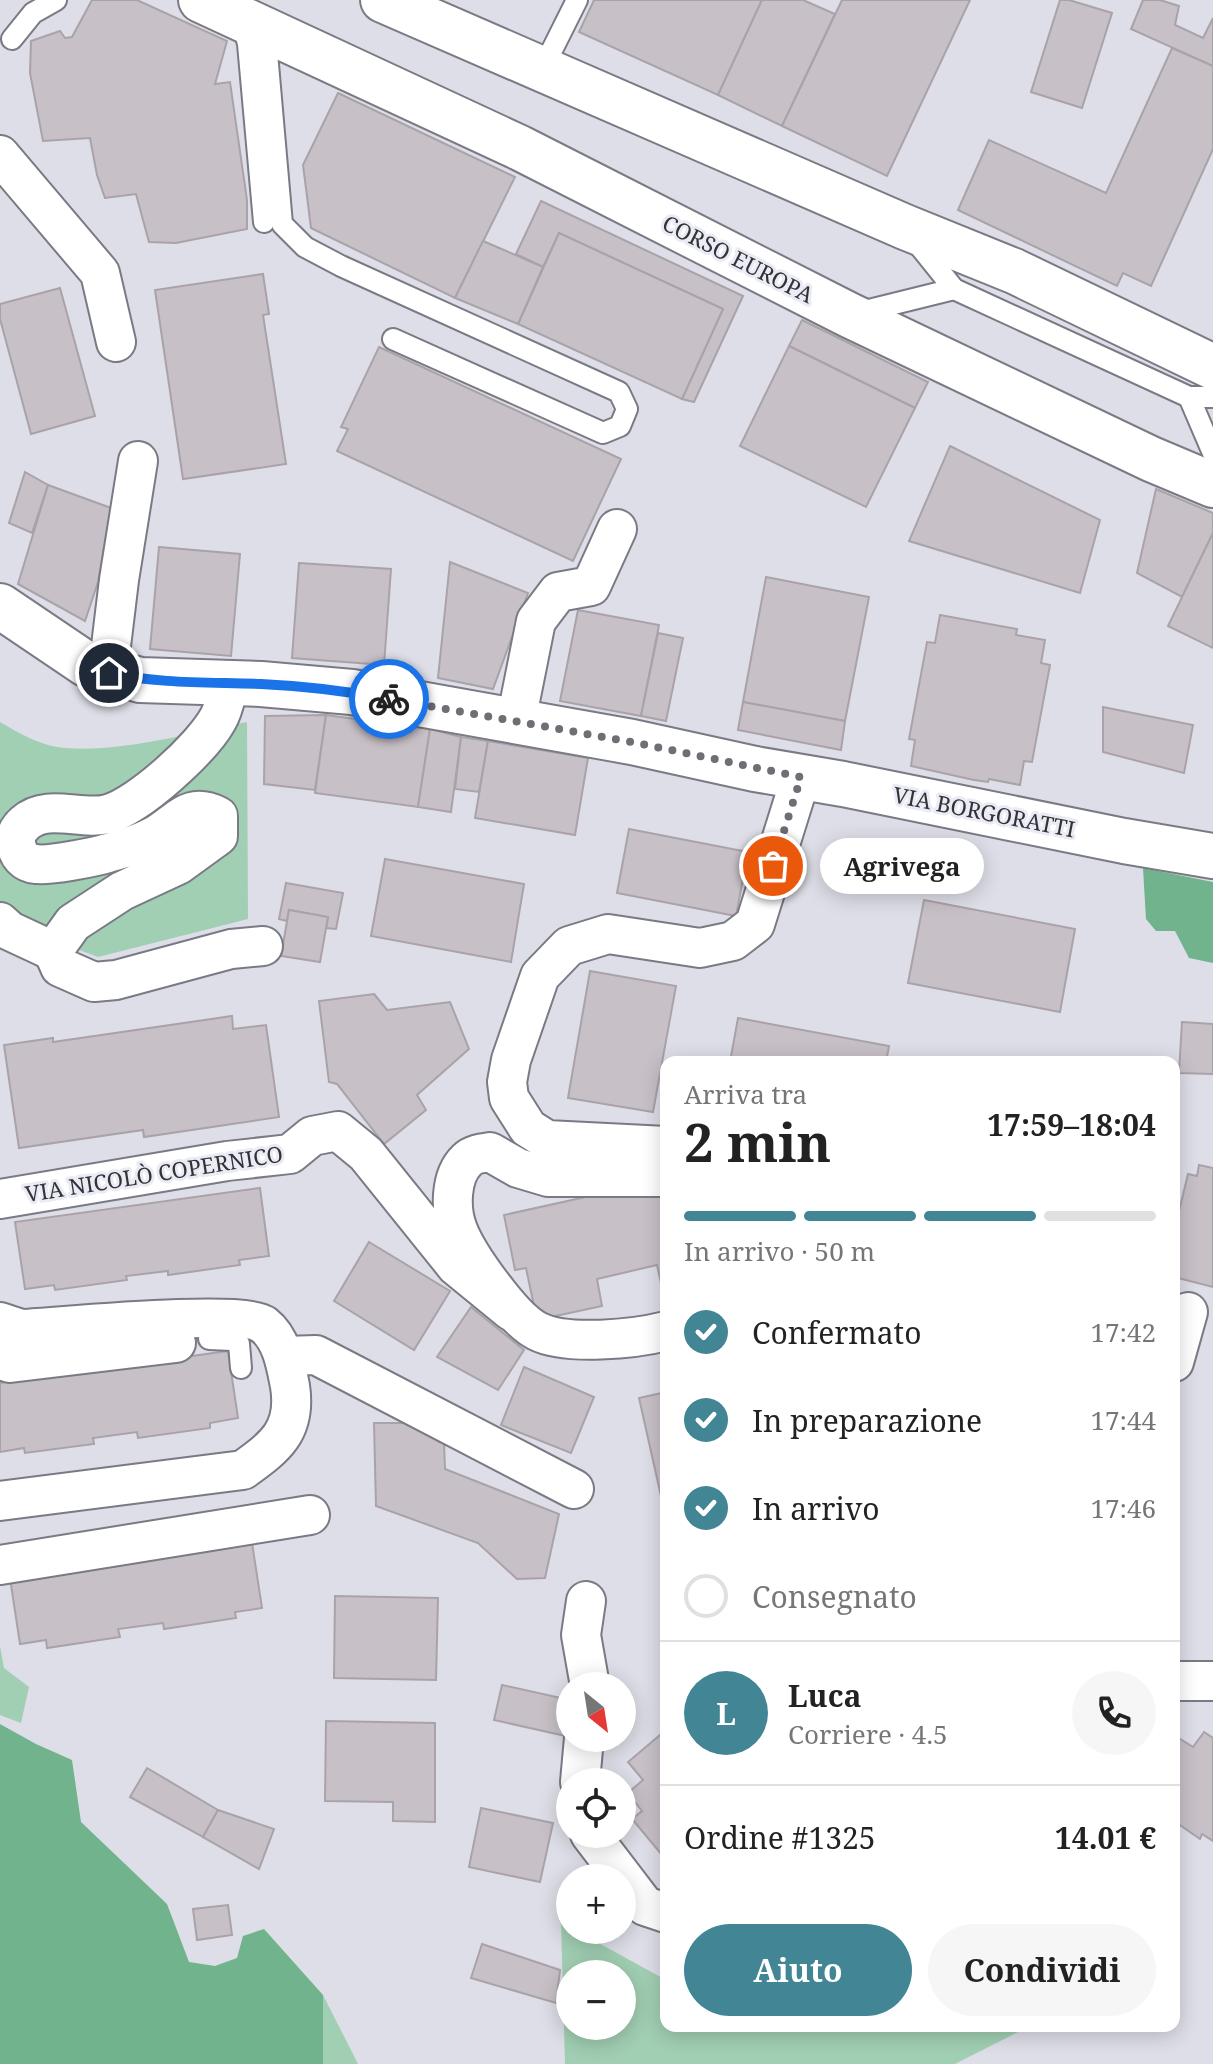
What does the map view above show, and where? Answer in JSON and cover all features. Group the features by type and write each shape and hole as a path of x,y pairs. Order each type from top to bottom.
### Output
{"main road":[{"name":"CORSO EUROPA","path":"201,0 520,148 849,315 1151,459 1213,485"},
{"path":"383,0 449,22 542,70 1014,271 1201,382"},
{"name":"VIA BORGORATTI","path":"0,606 86,664 140,680 352,692 632,742 753,780 801,777 1213,856"}],"street":[{"path":"0,155 100,273 116,342"},
{"path":"111,646 138,461"},
{"path":"516,721 536,621 558,592 591,586 617,529"},
{"path":"53,951 73,923 122,891 178,865 205,848 218,836 218,816 207,810 191,810 153,836 107,854 36,865 25,861 17,853 15,837 23,824 35,816 53,813 82,817 109,813 138,798 167,775 207,735 219,717 229,684"},
{"path":"660,1146 547,1140 528,1128 509,1098 507,1082 511,1060 540,976 569,946 608,934 700,948 733,941 744,933 755,924 801,777"},
{"path":"0,922 10,931 53,951 60,967 94,982 116,980 231,949 263,946"},
{"name":"VIA NICOLÒ COPERNICO","path":"0,1199 227,1161 290,1154 312,1136 338,1131 366,1154 456,1266 511,1311"},
{"path":"660,1177 548,1177 518,1168 490,1152 467,1160 458,1174 452,1196 457,1229 469,1251 511,1311 538,1332 573,1338 618,1338 660,1332"},
{"path":"1180,1347 1192,1317"},
{"path":"0,1360 10,1363 254,1320 266,1326 284,1356 292,1398 287,1426 276,1447 243,1470 0,1501"},
{"path":"0,1322 21,1329 207,1329"},
{"path":"284,1356 316,1355 574,1489"},
{"path":"0,1565 310,1515"},
{"path":"586,1601 581,1635 588,1672"},
{"path":"1180,1681 1213,1681"},
{"path":"601,1848 645,1906 660,1911"}],"lane":[{"path":"12,39 33,13 56,0"},
{"path":"542,70 577,0"},
{"path":"253,23 248,44 264,222"},
{"path":"253,23 282,224 305,247 341,266 619,392 627,409 620,426 603,433 393,339"},
{"path":"905,227 954,289 1201,382 1213,397"},
{"path":"849,315 954,289"},
{"path":"1201,382 1213,453"},
{"path":"207,1329 239,1344 241,1368"}],"green space":[{"path":"0,722 42,743 78,749 152,742 247,722 248,919 98,957 47,938 0,904"},
{"path":"1143,868 1213,882 1213,963 1189,958 1175,931 1156,931 1146,919"},
{"path":"0,1646 4,1668 29,1687 21,1723 0,1715"},
{"path":"0,1724 72,1760 81,1822 167,1904 189,1962 215,1966 237,1958 243,1936 264,1929 323,1995 323,2064 0,2064"},
{"path":"562,1944 600,1944 630,1960 562,1960"},
{"path":"636,1964 660,1977 660,2032 1018,2032 955,2064 565,2064 564,2040 636,2040"},
{"path":"323,1995 358,2064 323,2064"}],"building":[{"path":"92,0 137,0 227,41 215,84 230,82 247,200 247,229 176,243 149,242 136,194 105,198 90,138 43,141 30,73 31,41 60,31 65,38 72,37"},
{"path":"594,0 762,0 718,95 579,32"},
{"path":"762,0 803,0 835,14 782,126 718,95"},
{"path":"842,0 970,0 887,176 782,126"},
{"path":"1060,0 1112,13 1082,108 1031,92"},
{"path":"1143,0 1160,0 1179,6 1175,25 1203,38 1213,18 1213,66 1131,29"},
{"path":"1172,48 1213,66 1213,149 1151,286 1123,273 1117,286 958,210 989,140 1106,193"},
{"path":"338,93 515,177 455,298 311,228 303,165"},
{"path":"541,201 743,296 694,402 682,399 723,309 559,233 543,267 516,254"},
{"path":"559,233 723,309 682,399 518,324"},
{"path":"483,241 543,267 518,324 455,298"},
{"path":"263,274 269,314 263,315 286,464 183,479 155,290"},
{"path":"60,288 95,416 31,434 0,319 0,304"},
{"path":"802,320 928,382 915,408 789,346"},
{"path":"789,346 915,408 866,507 740,446"},
{"path":"379,347 621,459 573,561 337,451 348,429 341,427"},
{"path":"950,446 1100,520 1080,593 909,541"},
{"path":"25,472 48,485 32,533 9,523"},
{"path":"48,485 111,508 98,582 85,621 18,584"},
{"path":"1156,489 1213,513 1213,533 1182,597 1137,573"},
{"path":"1213,533 1213,648 1168,626"},
{"path":"159,547 240,554 231,656 150,649"},
{"path":"450,562 528,593 493,689 438,678"},
{"path":"299,563 391,569 384,665 292,658"},
{"path":"766,577 869,597 845,721 743,702"},
{"path":"578,610 659,625 641,716 560,701"},
{"path":"940,615 1017,629 1016,635 1045,640 1041,663 1050,665 1032,762 1024,761 1020,785 989,779 988,782 974,780 911,766 915,740 909,739 927,642 935,643"},
{"path":"658,633 683,638 666,721 641,716"},
{"path":"743,702 845,721 841,750 738,730"},
{"path":"1103,707 1193,725 1184,773 1103,752"},
{"path":"326,715 315,790 264,784 265,716"},
{"path":"326,715 430,729 418,807 315,793"},
{"path":"430,729 461,737 451,812 418,807"},
{"path":"461,737 488,741 479,792 455,789"},
{"path":"488,741 588,758 575,835 475,818"},
{"path":"629,829 748,852 736,916 617,893"},
{"path":"385,859 524,884 511,962 371,936"},
{"path":"286,883 343,893 336,929 326,928 328,917 289,910 287,921 279,919"},
{"path":"924,900 1075,929 1060,1012 908,983"},
{"path":"289,910 328,917 320,962 281,956"},
{"path":"590,971 676,986 663,1056 660,1056 653,1112 568,1098"},
{"path":"374,994 387,1010 450,1002 469,1049 417,1095 426,1110 384,1144 337,1084 329,1082 319,1001"},
{"path":"232,1016 233,1029 266,1025 279,1117 144,1137 143,1130 19,1148 4,1045 53,1038 53,1042"},
{"path":"738,1018 889,1046 887,1056 731,1056"},
{"path":"1182,1022 1213,1024 1213,1074 1180,1073"},
{"path":"1199,1165 1213,1168 1213,1287 1180,1279 1180,1207 1188,1174 1197,1176"},
{"path":"260,1188 269,1256 239,1260 240,1265 168,1275 168,1271 55,1290 54,1285 25,1289 15,1222"},
{"path":"622,1189 623,1197 660,1190 660,1278 657,1265 597,1279 602,1306 537,1320 526,1268 515,1270 504,1215"},
{"path":"369,1242 450,1291 414,1350 334,1301"},
{"path":"471,1307 524,1350 498,1390 437,1357"},
{"path":"228,1351 238,1418 210,1423 210,1428 138,1438 137,1432 93,1438 94,1444 25,1453 24,1448 0,1452 0,1383"},
{"path":"524,1367 594,1397 571,1453 501,1425"},
{"path":"660,1393 660,1492 639,1398"},
{"path":"374,1423 429,1423 439,1429 439,1442 444,1442 445,1469 559,1514 545,1578 517,1579 478,1543 376,1506"},
{"path":"252,1543 262,1608 235,1612 236,1618 164,1629 163,1623 118,1629 120,1637 47,1648 46,1640 20,1644 10,1578"},
{"path":"335,1596 438,1598 436,1680 334,1678"},
{"path":"502,1685 556,1697 556,1734 494,1720"},
{"path":"326,1721 435,1723 435,1822 393,1821 393,1802 325,1801"},
{"path":"1204,1732 1213,1738 1213,1841 1202,1834 1200,1839 1180,1825 1180,1739 1193,1747"},
{"path":"660,1735 660,1853 636,1824 636,1816 642,1811 636,1803 636,1786 643,1780 628,1762"},
{"path":"147,1768 218,1810 203,1837 130,1797"},
{"path":"481,1808 553,1823 540,1882 469,1867"},
{"path":"218,1810 274,1829 259,1869 203,1837"},
{"path":"228,1905 232,1935 197,1940 193,1909"},
{"path":"482,1944 556,1969 556,2003 471,1978"}],"way so far":[{"path":"389,699 632,742 801,777 773,866"}],"place":[{"name":"Agrivega","path":"773,866"}],"route":[{"path":"109,673 140,680 261,684 352,692 389,699"}]}
